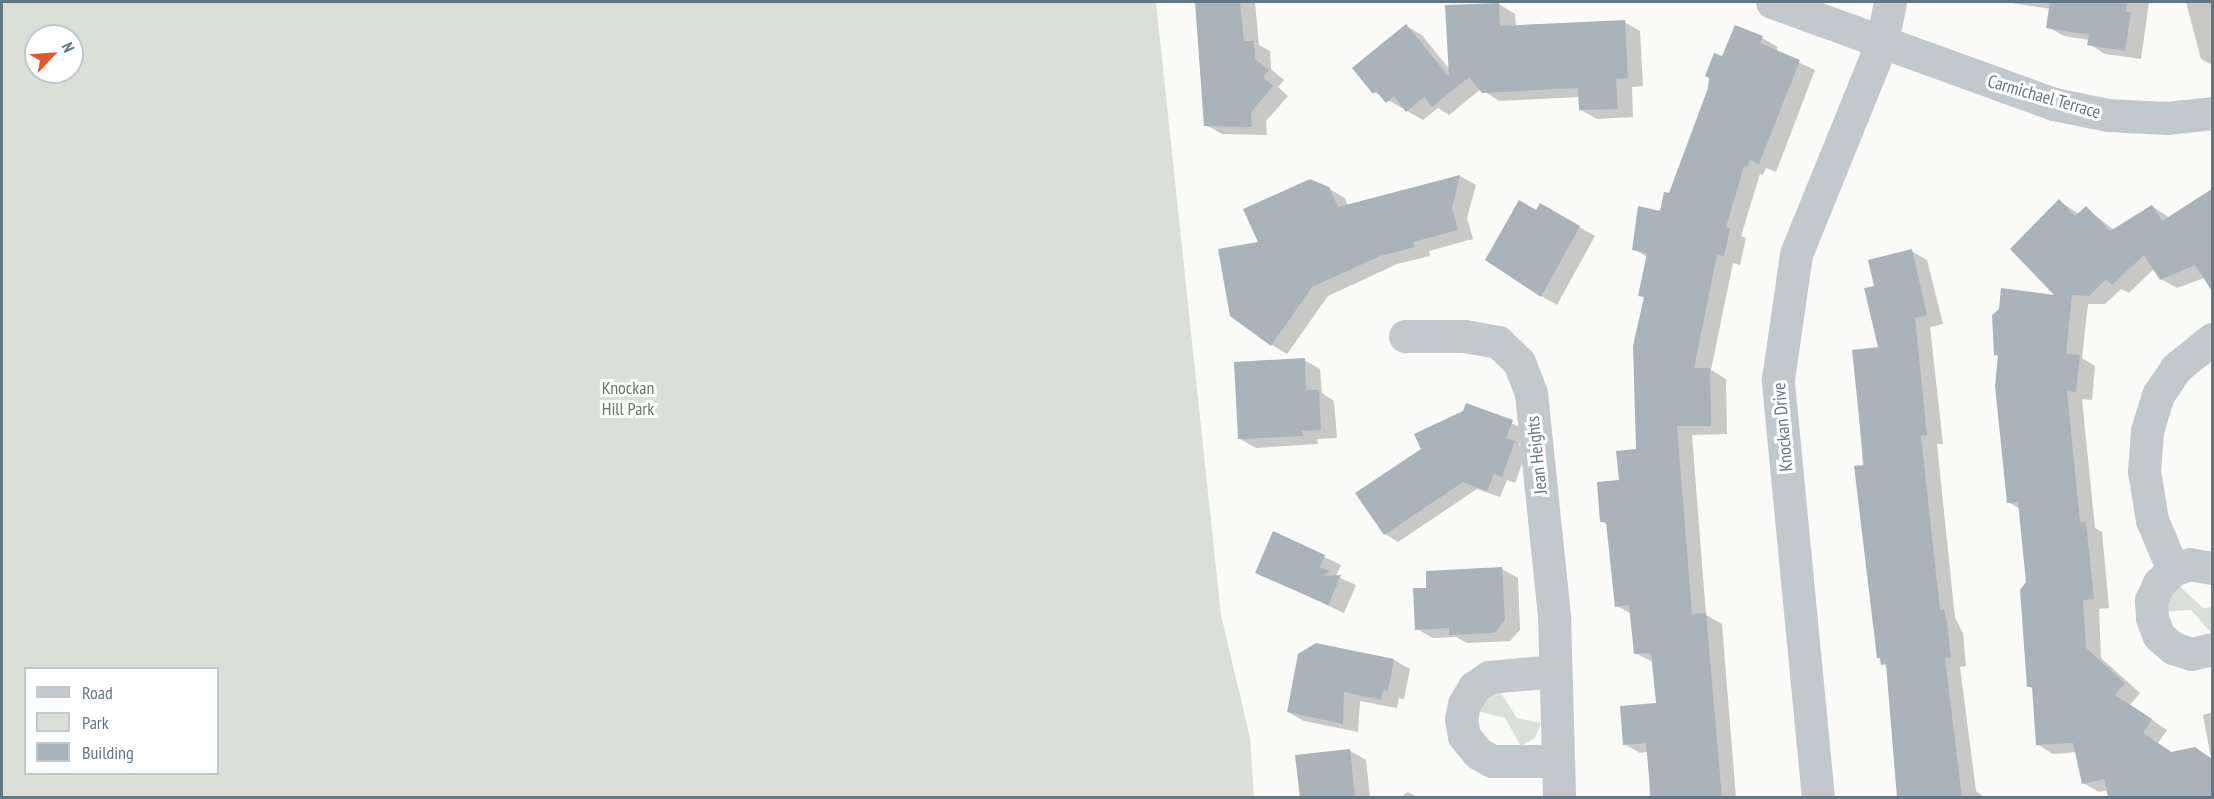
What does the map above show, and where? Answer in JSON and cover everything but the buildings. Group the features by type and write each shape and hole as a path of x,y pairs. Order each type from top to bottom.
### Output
{"street":[{"name":"Carmichael Terrace","path":"1772,2 2002,87 2096,113 2167,118 2212,113"},
{"name":"Knockan Drive","path":"1818,798 1778,379 1796,254 1882,42 1890,2"},
{"name":"Jean Heights","path":"1405,336 1464,336 1498,342 1519,362 1531,393 1554,615 1559,798"},
{"path":"2173,570 2152,520 2144,471 2147,430 2158,394 2176,368 2212,339"},
{"path":"2212,568 2190,564 2173,570 2159,583 2151,600 2152,618 2159,636 2173,648 2191,654 2212,649"},
{"path":"1555,671 1489,677 1474,687 1464,704 1461,719 1471,744 1492,761 1557,761"}],"green space":[{"name":"Knockan Hill Park","path":"2,2 1156,2 1221,615 1250,738 1254,797 2,797"},
{"path":"2176,583 2203,608 2212,607 2212,634 2191,610 2161,612"},
{"path":"1497,687 1517,718 1541,723 1535,738 1521,746 1505,718 1476,711 1483,697"}]}
